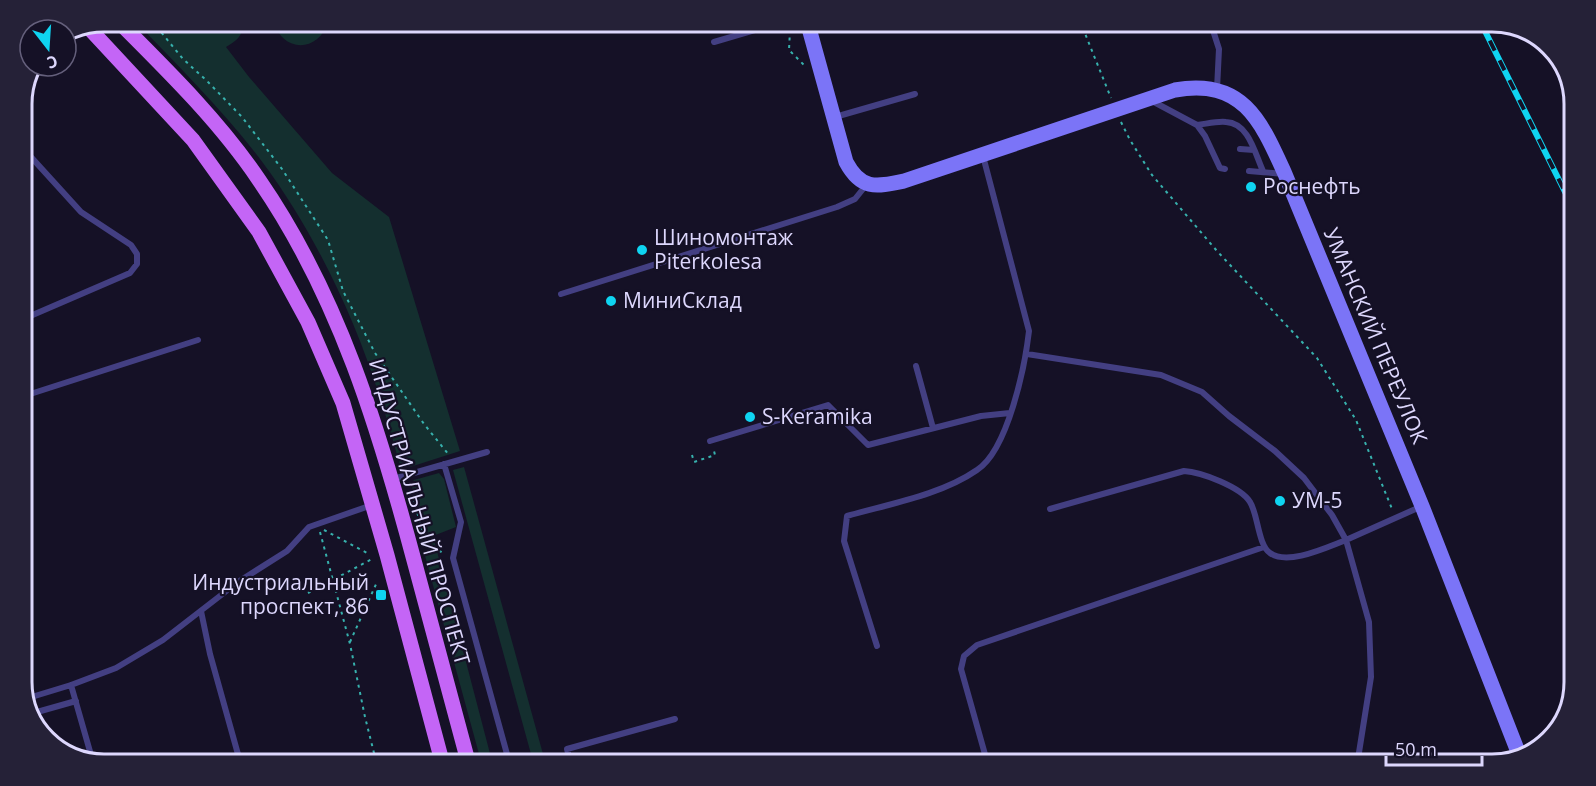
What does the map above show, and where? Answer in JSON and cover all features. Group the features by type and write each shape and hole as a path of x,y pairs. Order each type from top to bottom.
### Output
{"main road":[{"name":"ИНДУСТРИАЛЬНЫЙ ПРОСПЕКТ","path":"129,32 207,114 259,179 303,251 341,331 374,419 399,477 466,754"},
{"name":"ИНДУСТРИАЛЬНЫЙ ПРОСПЕКТ","path":"93,33 193,140 259,232 286,279 324,357 343,403 373,505 440,754"}],"street":[{"path":"810,32 846,162 854,176 867,184"},
{"name":"УМАНСКИЙ ПЕРЕУЛОК","path":"867,184 885,185 904,181 1175,90 1196,87 1217,89 1249,109 1261,123 1285,174 1422,506 1517,750"}],"lane":[{"path":"714,42 749,32"},
{"path":"1214,32 1219,49 1217,89"},
{"path":"834,117 915,94"},
{"path":"1149,99 1197,126 1212,145 1220,168 1225,169"},
{"path":"1197,126 1226,121 1240,127 1247,135 1263,171"},
{"path":"1240,149 1254,150"},
{"path":"877,646 844,541 847,516 944,488 979,470 998,448 1027,354 1029,331 983,156"},
{"path":"32,158 81,212 130,245 137,254 137,264 130,273 32,315"},
{"path":"1249,171 1285,174"},
{"path":"561,294 837,207 855,199 867,184"},
{"path":"32,393 198,340"},
{"path":"1027,354 1161,375 1202,392 1275,451 1304,478 1332,515 1346,540 1369,622 1371,676 1359,754"},
{"path":"916,366 933,428"},
{"path":"710,441 828,405 868,445 981,416 1010,413"},
{"path":"399,477 488,452"},
{"path":"444,464 461,522 453,558 507,754"},
{"path":"1050,509 1184,471 1194,472 1242,492 1251,502 1264,547 1270,554 1286,558 1306,555 1346,540 1422,506"},
{"path":"33,697 116,669 163,640 238,582 287,551 309,526 373,505"},
{"path":"985,754 961,669 964,656 976,645 1264,547"},
{"path":"201,611 210,654 238,754"},
{"path":"71,685 91,753"},
{"path":"38,712 76,702"},
{"path":"568,754 567,749 675,719"}],"path":[{"path":"788,32 789,50 809,70"},
{"path":"1084,32 1116,111 1130,140 1152,175 1217,251 1317,358 1356,420 1396,517"},
{"path":"785,51 789,50"},
{"path":"692,455 694,462 715,455 710,441"},
{"path":"399,477 424,544 453,558"},
{"path":"318,523 327,533 369,554"},
{"path":"318,523 350,644 374,754"},
{"path":"308,593 370,559"},
{"path":"350,644 377,582"}],"green space":[{"path":"146,32 241,32 239,37 226,47 249,77 332,173 389,217 460,451 410,467 400,465 369,365 344,304 315,245 299,216 263,163 201,90"},
{"path":"278,32 323,32 309,44 292,44"},
{"path":"464,467 543,754 531,754 453,470"},
{"path":"439,473 444,479 456,527 433,536 490,754 479,754 424,552 432,549 411,484 414,480"}],"railway":[{"path":"1485,32 1564,190"}],"place":[{"name":"Роснефть","path":"1251,187"},
{"name":"Шиномонтаж Piterkolesa","path":"642,250"},
{"name":"МиниСклад","path":"611,301"},
{"name":"S-Keramika","path":"750,417"},
{"name":"УМ-5","path":"1280,501"},
{"name":"Индустриальный проспект, 86","path":"381,595"}]}
